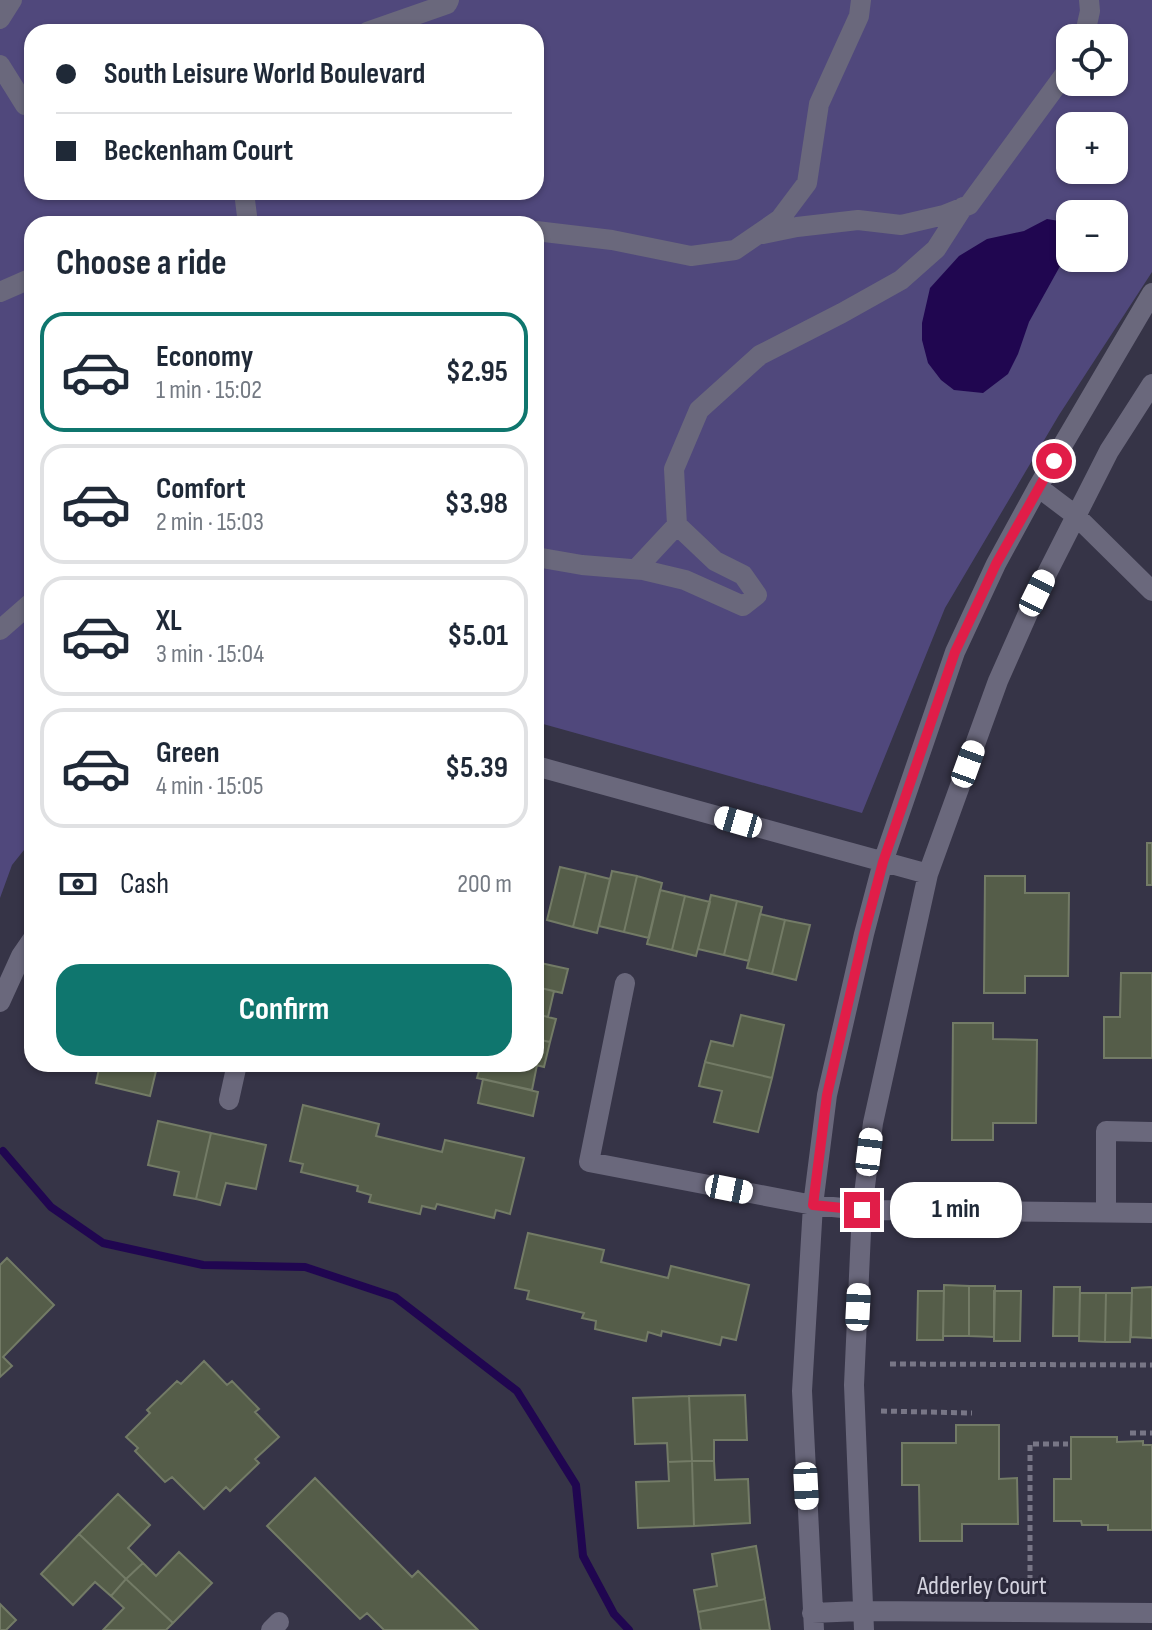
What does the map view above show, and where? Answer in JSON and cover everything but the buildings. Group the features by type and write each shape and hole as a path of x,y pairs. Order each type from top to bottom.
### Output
{"street":[{"path":"0,19 12,0"},
{"path":"390,24 447,4 449,0"},
{"path":"544,232 612,240 691,256 735,250 780,219 807,183 819,104 859,16 861,0"},
{"path":"1087,24 1089,0"},
{"path":"0,65 24,103"},
{"path":"755,236 797,227 858,220 901,225 944,215 969,205 1056,86"},
{"path":"544,558 636,569 685,580 743,606 757,595 743,575 715,561 677,525 674,469 699,410 760,355 901,280 936,249 963,207"},
{"path":"0,292 24,282"},
{"path":"813,1622 802,1391 813,1205 827,1095 864,934 883,862 955,652 996,564 1038,487 1152,293"},
{"path":"862,1620 854,1385 862,1210 873,1123 928,874 998,681 1037,593 1109,451 1152,384"},
{"path":"1038,487 1075,515 1152,591"},
{"path":"636,569 677,525"},
{"path":"0,630 24,609"},
{"path":"544,768 928,874"},
{"path":"0,1002 24,952"},
{"path":"625,983 589,1162 813,1205 862,1210 1152,1213"},
{"path":"229,1100 235,1072"},
{"path":"1106,1212 1106,1131 1152,1132"},
{"name":"Adderley Court","path":"813,1622 1030,1612 1152,1613"}],"path":[{"path":"890,1364 1152,1365"},
{"path":"881,1411 972,1413"},
{"path":"1130,1433 1152,1433"},
{"path":"1030,1612 1030,1444 1068,1444"}],"shaded area":[{"path":"0,0 1152,0 1152,272 1059,415 945,608 862,813 544,724 544,216 24,216 24,850 12,865 0,898"},
{"path":"1047,219 1056,220 1057,272 1029,322 1008,374 983,393 954,390 941,380 928,363 922,340 922,323 930,288 959,256 987,239 1024,231"}],"waterway":[{"path":"3,1151 51,1207 103,1243 203,1265 305,1267 395,1297 517,1391 576,1485 583,1556 614,1614 629,1630"}],"route":[{"path":"862,1210 813,1205 827,1095 864,934 883,862 955,652 996,564 1054,461"}]}
